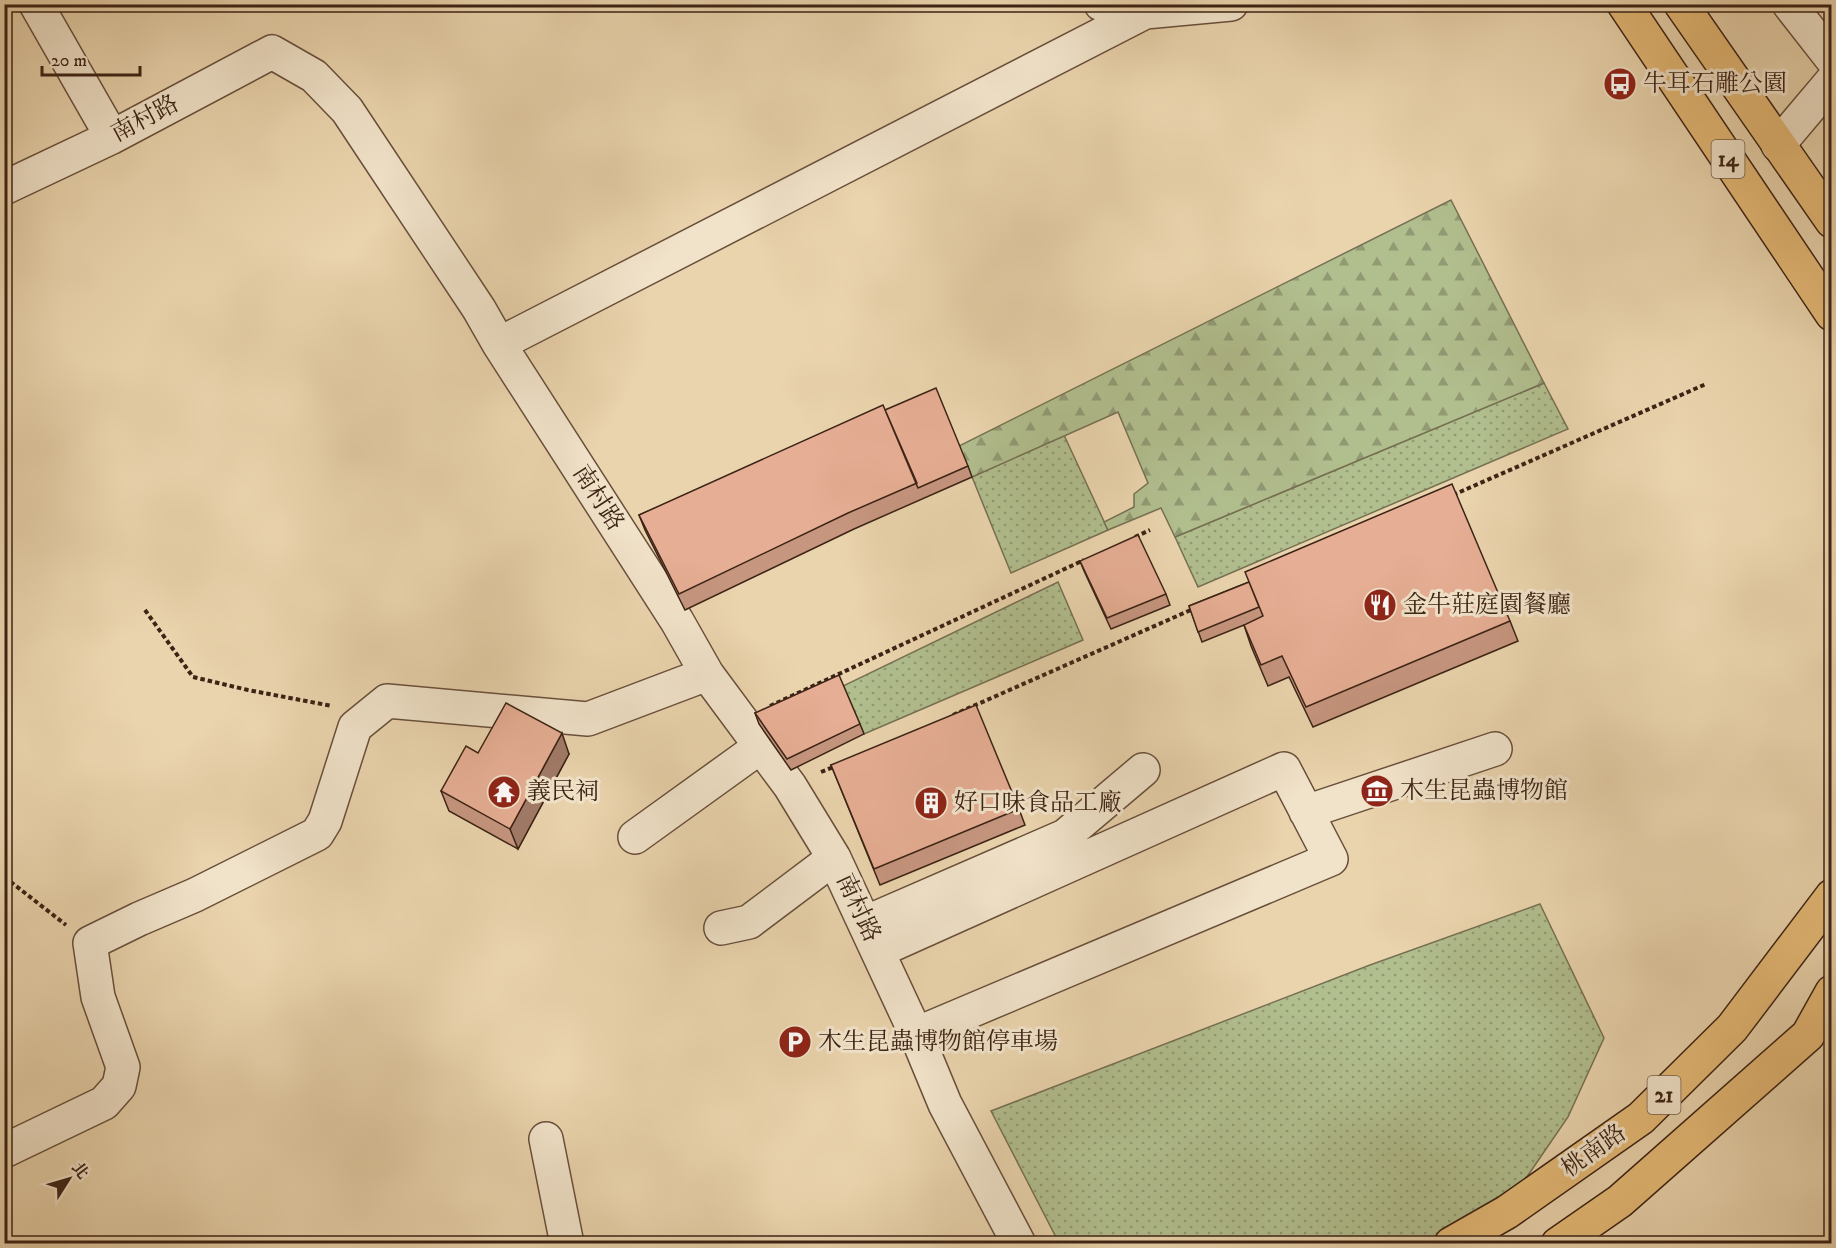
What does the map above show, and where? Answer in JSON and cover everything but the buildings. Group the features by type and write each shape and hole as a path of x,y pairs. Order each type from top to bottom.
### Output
{"main road":[{"name":"14","path":"1624,4 1832,314"},
{"name":"14","path":"1681,4 1832,221"},
{"name":"桃南路","path":"1451,1244 1507,1212 1641,1118 1732,1028 1832,896"},
{"name":"桃南路","path":"1558,1244 1620,1201 1809,1035 1832,992"}],"street":[{"path":"36,4 112,137"},
{"path":"1101,4 1146,12 1231,4"},
{"path":"1789,4 1832,59"},
{"path":"499,344 717,245 1146,12"},
{"name":"南村路","path":"4,188 112,137 272,52 314,76 347,110 479,309 499,344 677,621 707,674 790,786 834,858 872,937 902,1020 1019,1244"},
{"path":"1778,144 1832,81"},
{"path":"4,1151 104,1102 119,1086 123,1067 98,997 90,944 317,834 326,821 355,726 387,701 588,719 707,674"},
{"path":"635,837 760,747"},
{"path":"1306,812 1495,749"},
{"path":"872,937 1284,769 1331,859 902,1020"},
{"path":"872,937 1065,836 1143,770"},
{"path":"721,928 749,922 834,858"},
{"path":"546,1139 567,1244"}],"path":[{"path":"1444,499 1706,384"},
{"path":"1129,540 1150,530"},
{"path":"740,719 1086,560"},
{"path":"942,719 1193,609"},
{"path":"145,610 193,677 370,713"},
{"path":"790,786 844,762"},
{"path":"5,878 90,944"}],"green space":[{"path":"1451,200 1544,383 1175,537 1161,508 1108,530 1104,522 1134,507 1134,494 1148,483 1118,412 972,477 959,446"},
{"path":"1544,383 1568,429 1198,587 1175,537"},
{"path":"1064,435 1108,530 1011,573 972,477"},
{"path":"1058,582 1083,640 864,734 843,686"},
{"path":"1540,904 1604,1038 1568,1117 1509,1203 1437,1243 1059,1243 991,1111 1370,965"}],"place":[{"name":"牛耳石雕公園","path":"1620,84"},
{"name":"金牛莊庭園餐廳","path":"1380,605"},
{"name":"木生昆蟲博物館","path":"1377,791"},
{"name":"義民祠","path":"504,792"},
{"name":"好口味食品工廠","path":"931,803"},
{"name":"木生昆蟲博物館停車場","path":"795,1042"}]}
